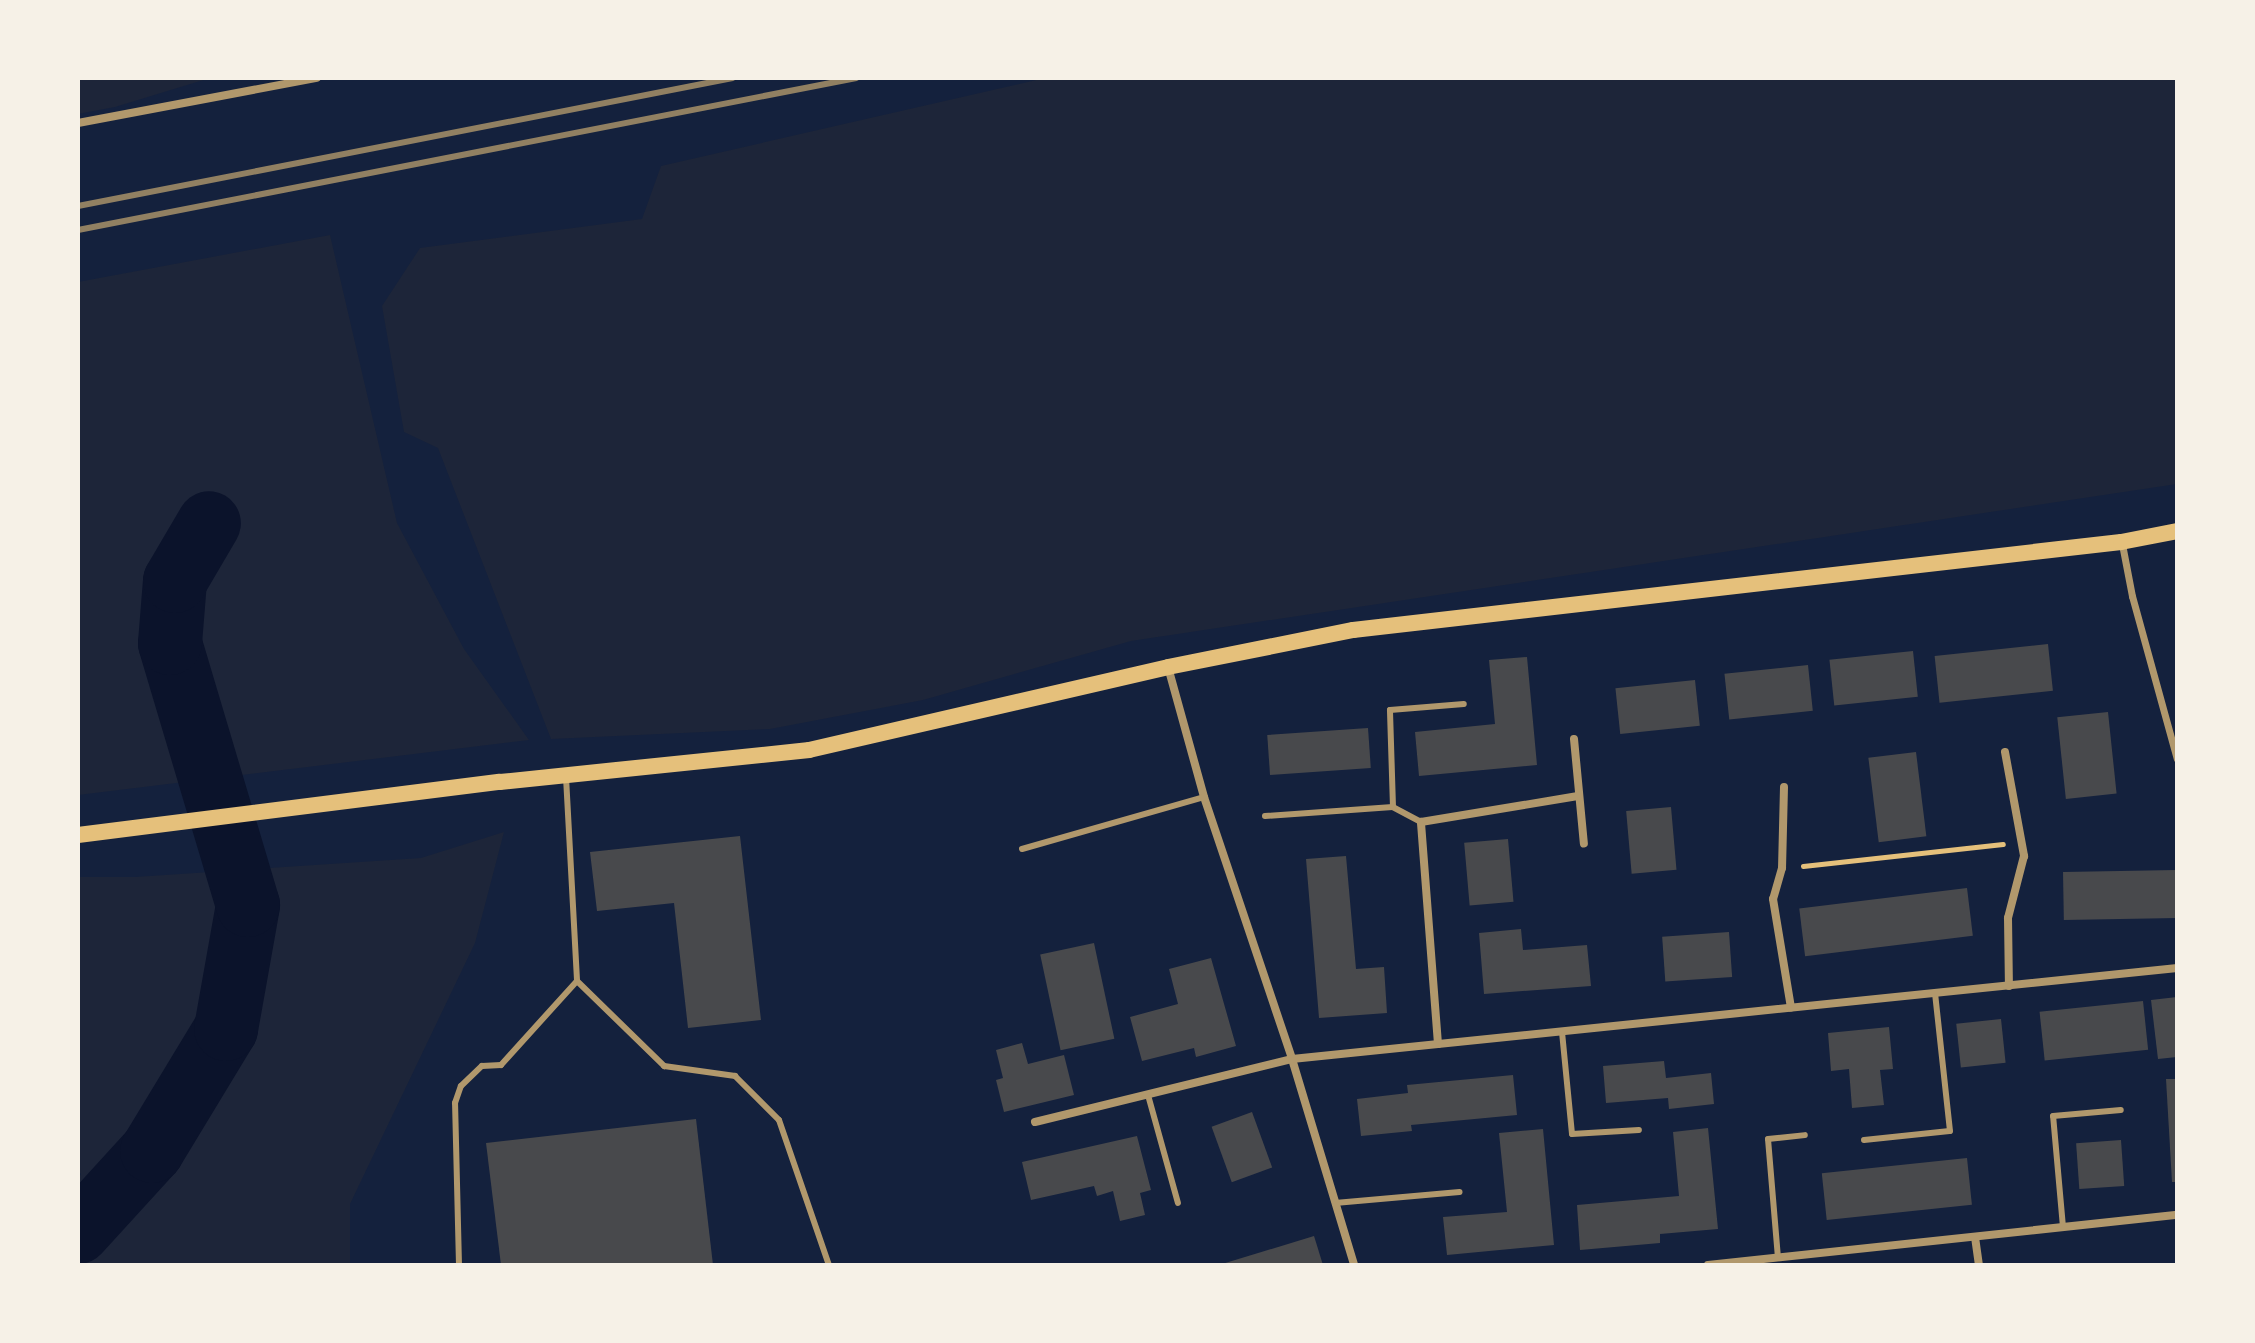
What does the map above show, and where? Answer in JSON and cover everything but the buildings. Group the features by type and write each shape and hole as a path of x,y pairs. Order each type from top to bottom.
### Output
{"main road":[{"path":"78,835 500,782 809,750 1168,667 1353,630 2121,542 2177,531"}],"street":[{"path":"78,123 317,78"},
{"path":"2121,542 2132,596 2177,759"},
{"path":"1168,667 1204,797 1292,1059 1354,1265"},
{"path":"1574,739 1584,844"},
{"path":"2005,752 2024,856 2008,918 2009,986"},
{"path":"1784,787 1782,868 1773,899 1791,1008"},
{"path":"1438,1044 1421,822 1578,796"},
{"path":"1035,1122 1292,1059 2177,968"},
{"path":"1708,1265 2177,1215"},
{"path":"1975,1237 1979,1265"}],"lane":[{"path":"1393,807 1390,710 1464,704"},
{"path":"566,777 577,981 664,1066 735,1076 779,1120 829,1265"},
{"path":"1022,849 1204,797"},
{"path":"1265,816 1393,807 1421,822"},
{"path":"459,1265 455,1103 461,1086 482,1066 501,1065 577,981"},
{"path":"1864,1140 1950,1131 1935,994"},
{"path":"1562,1032 1572,1134 1639,1130"},
{"path":"1148,1095 1178,1203"},
{"path":"2063,1227 2053,1116 2121,1110"},
{"path":"1778,1258 1768,1139 1805,1135"},
{"path":"1335,1203 1460,1192"}],"path":[{"path":"1782,868 2022,842"}],"shaded area":[{"path":"78,78 210,78 115,107 78,114"},
{"path":"1045,78 2177,78 2177,484 1131,641 923,700 770,729 551,739 438,448 404,432 382,306 420,248 642,219 661,166"},
{"path":"330,235 397,523 464,649 529,740 78,795 78,282"},
{"path":"504,832 475,943 350,1204 350,1265 78,1265 78,1178 81,1174 78,1171 78,877 135,877 421,858"}],"waterway":[{"path":"78,1232 152,1151 226,1029 248,905 170,643 175,581 209,523"}],"railway":[{"path":"78,206 733,78"},
{"path":"78,230 856,78"}]}
